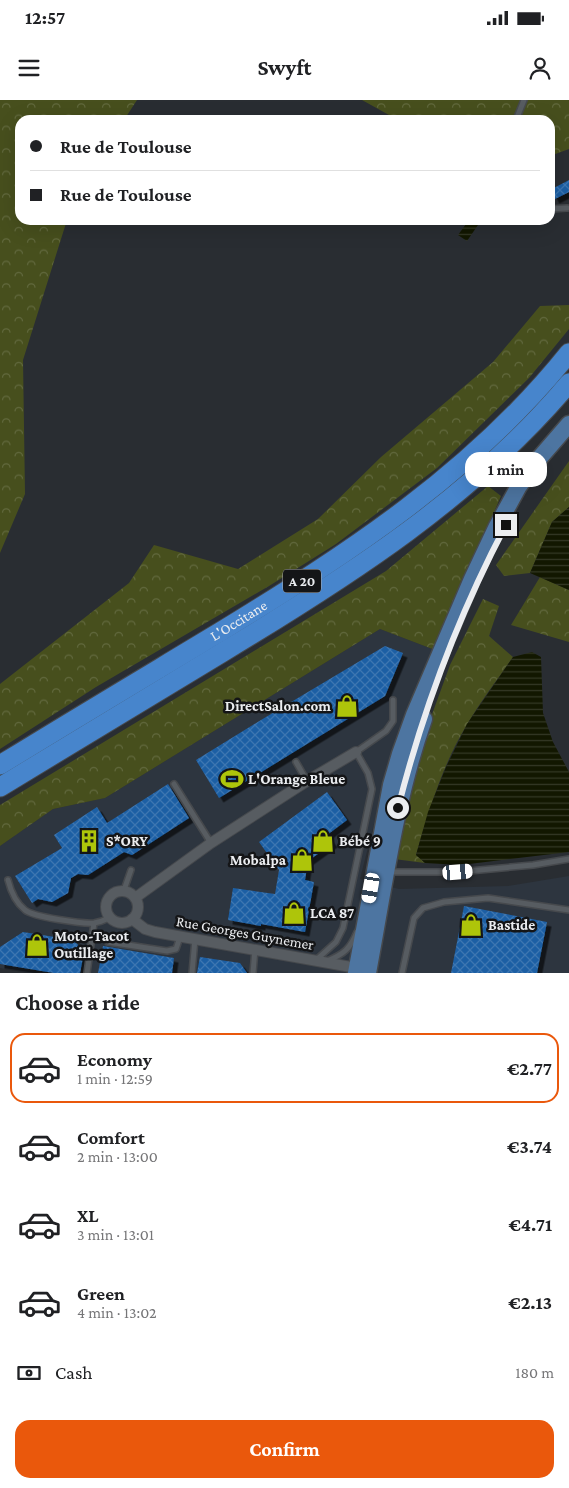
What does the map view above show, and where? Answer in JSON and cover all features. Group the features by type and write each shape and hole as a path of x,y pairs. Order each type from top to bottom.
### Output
{"highway":[{"name":"L'Occitane","path":"0,765 272,600 381,528 445,478 477,449 526,401 569,353"},
{"name":"L'Occitane","path":"0,787 296,608 379,553 450,500 498,458 569,383"}],"main road":[{"path":"365,971 391,786 414,715 496,526 519,486 537,461 569,424"},
{"path":"365,971 368,906 380,871 414,749 442,668 474,589 506,525 527,494 569,440"}],"street":[{"path":"135,898 211,844 356,752"},
{"path":"109,918 105,906 107,899 111,894 124,890 135,898 138,909 132,919"},
{"name":"Rue Georges Guynemer","path":"109,918 121,923 132,919 154,932 255,949 365,971"}],"lane":[{"path":"518,115 524,100"},
{"path":"555,209 567,208"},
{"path":"319,962 340,936 357,865 372,789 368,774 356,752 386,731 393,721 393,700"},
{"path":"296,762 307,782"},
{"path":"174,784 211,844"},
{"path":"380,871 458,872 533,865 569,859"},
{"path":"124,890 131,870"},
{"name":"Rue Georges Guynemer","path":"8,880 12,895 27,912 45,917 94,923 109,918"},
{"path":"402,973 414,918 423,908 444,902 488,898 569,910"},
{"path":"319,962 342,955 352,944 368,906"},
{"path":"87,973 94,923"},
{"path":"108,942 168,952 176,948 180,936"},
{"path":"192,973 196,939"},
{"path":"253,973 255,949"}],"shaded area":[{"path":"465,225 478,225 467,241 458,235"},
{"path":"569,507 569,590 530,573 552,522"},
{"path":"380,629 435,650 396,737 360,879 399,889 508,886 569,876 569,973 30,973 0,968 0,846 53,809 105,798"},
{"path":"532,652 541,657 543,713 553,742 569,772 569,852 461,865 425,863 416,855 428,812 446,767 467,724 513,657"}],"green space":[{"path":"0,100 137,100 127,115 15,115 15,225 65,225 23,360 25,494 0,553"},
{"path":"362,100 569,100 569,149 555,154 555,115 389,115"},
{"path":"569,305 569,329 529,378 437,468 336,544 269,586 96,687 0,749 0,684 129,583 154,545 238,569 318,519 381,457 493,362 540,306"},
{"path":"569,461 569,507 552,522 530,573 504,576 496,565"},
{"path":"488,486 501,496 435,650 380,629 105,798 53,809 0,846 0,805 386,571"},
{"path":"540,577 569,590 569,642 511,625"},
{"path":"483,599 499,606 489,636 513,657 468,723 444,770 416,855 425,863 394,859 419,750 450,665"}],"building":[{"path":"569,180 569,192 555,199 555,187"},
{"path":"385,646 403,653 385,696 219,798 196,760"},
{"path":"168,784 189,818 132,855 124,852 88,875 78,874 71,878 68,893 52,902 38,899 32,903 15,876 62,848 54,835 97,807 107,823"},
{"path":"327,792 347,820 327,835 333,843 308,861 305,880 314,882 305,932 228,920 233,888 275,894 279,870 259,842"},
{"path":"464,906 547,922 537,973 451,973"},
{"path":"23,932 74,940 84,952 80,973 54,973 0,964 0,947"},
{"path":"103,946 174,958 172,973 98,973"},
{"path":"200,957 240,963 247,973 197,973"}],"place":[{"name":"DirectSalon.com","path":"347,706"},
{"name":"L'Orange Bleue","path":"232,779"},
{"name":"S*ORY","path":"89,841"},
{"name":"Bébé 9","path":"323,841"},
{"name":"Mobalpa","path":"302,860"},
{"name":"LCA 87","path":"294,913"},
{"name":"Bastide","path":"471,925"},
{"name":"Moto-Tacot Outillage","path":"37,945"}],"route":[{"path":"398,808 421,726 437,680 474,589 506,525"}]}
